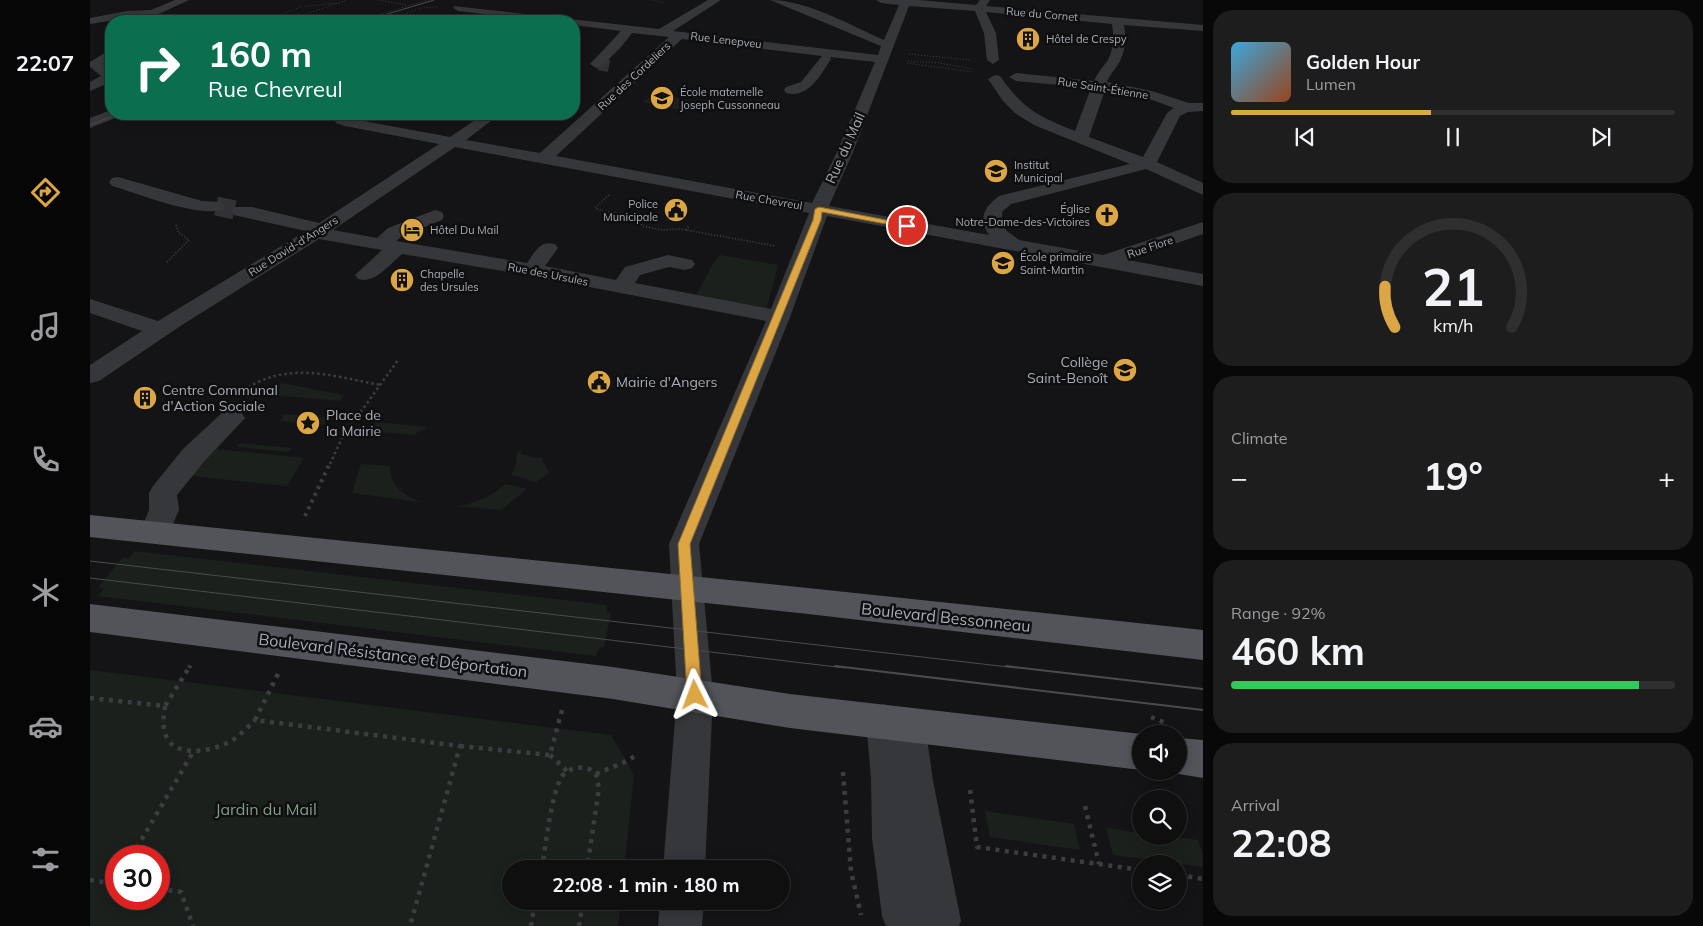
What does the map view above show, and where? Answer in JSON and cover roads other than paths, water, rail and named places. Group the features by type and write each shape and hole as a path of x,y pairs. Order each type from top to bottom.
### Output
{"main road":[{"path":"90,526 688,590"},
{"name":"Boulevard Bessonneau","path":"688,590 1203,645"},
{"name":"Boulevard Résistance et Déportation","path":"90,618 585,679 695,695"},
{"path":"695,695 790,711 1132,751"},
{"path":"1187,757 1203,759"}],"street":[{"path":"122,15 150,14 184,0"},
{"path":"662,32 716,0"},
{"path":"775,0 882,43"},
{"name":"Rue du Cornet","path":"881,0 982,4 1203,28"},
{"name":"Rue du Mail","path":"685,860 695,695 684,544 779,317 817,220 819,209 845,152 905,1"},
{"path":"514,14 537,4"},
{"path":"982,4 990,33 993,60"},
{"name":"Rue Lenepveu","path":"458,8 522,15"},
{"path":"90,21 105,18"},
{"path":"826,19 848,21"},
{"name":"Rue Lenepveu","path":"580,22 680,34 827,56 878,59"},
{"path":"1080,139 1104,72 1114,60 1120,40 1118,22"},
{"path":"580,64 598,64 629,28"},
{"name":"Rue des Cordeliers","path":"543,159 680,34"},
{"path":"96,46 105,47"},
{"path":"791,90 806,85 827,56"},
{"path":"105,57 95,64 105,73"},
{"path":"625,69 640,72"},
{"path":"994,77 1008,98 1020,110 1039,122 1148,164 1203,190"},
{"name":"Rue Saint-Étienne","path":"1016,77 1099,86 1166,98 1195,108"},
{"path":"90,89 105,80"},
{"path":"90,89 104,95"},
{"path":"1013,245 999,235 992,223 992,216 996,208 1005,200 1148,164 1174,113 1195,108"},
{"path":"90,123 105,117"},
{"name":"Rue Chevreul","path":"341,120 1203,280"},
{"name":"Rue David-d'Angers","path":"90,376 158,329 319,231 485,120"},
{"path":"1023,131 1024,126 1039,122"},
{"path":"118,182 201,206 216,206"},
{"name":"Rue des Ursules","path":"240,211 319,231 622,288 657,299 779,317"},
{"path":"365,275 389,245 394,232 434,216"},
{"name":"Rue Flore","path":"1097,261 1117,258 1203,228"},
{"path":"471,259 481,250 495,248"},
{"path":"532,270 548,248"},
{"path":"622,288 632,271 668,261 685,264"},
{"path":"90,306 158,329"},
{"path":"155,532 164,510 163,493 193,456 232,418"},
{"path":"895,722 913,781 921,918"},
{"path":"680,926 681,910"}],"tunnel":[{"path":"599,64 609,66"},
{"path":"216,206 240,211"}],"tram line":[{"path":"384,15 434,0"},
{"path":"90,125 105,119"},
{"path":"90,561 1017,668"},
{"path":"90,578 845,668"},
{"path":"835,666 1203,710"},
{"path":"1006,666 1203,689"}],"place":[{"name":"Hôtel de Crespy","path":"1028,39"},
{"name":"École maternelle Joseph Cussonneau","path":"662,98"},
{"name":"Institut Municipal","path":"996,171"},
{"name":"Police Municipale","path":"676,210"},
{"name":"Église Notre-Dame-des-Victoires","path":"1107,215"},
{"name":"Hôtel Du Mail","path":"412,230"},
{"name":"École primaire Saint-Martin","path":"1003,263"},
{"name":"Chapelle des Ursules","path":"402,280"},
{"name":"Collège Saint-Benoît","path":"1125,370"},
{"name":"Mairie d'Angers","path":"599,382"},
{"name":"Centre Communal d'Action Sociale","path":"145,398"},
{"name":"Place de la Mairie","path":"308,423"}],"park label":[{"name":"Jardin du Mail","path":"266,809"}]}
